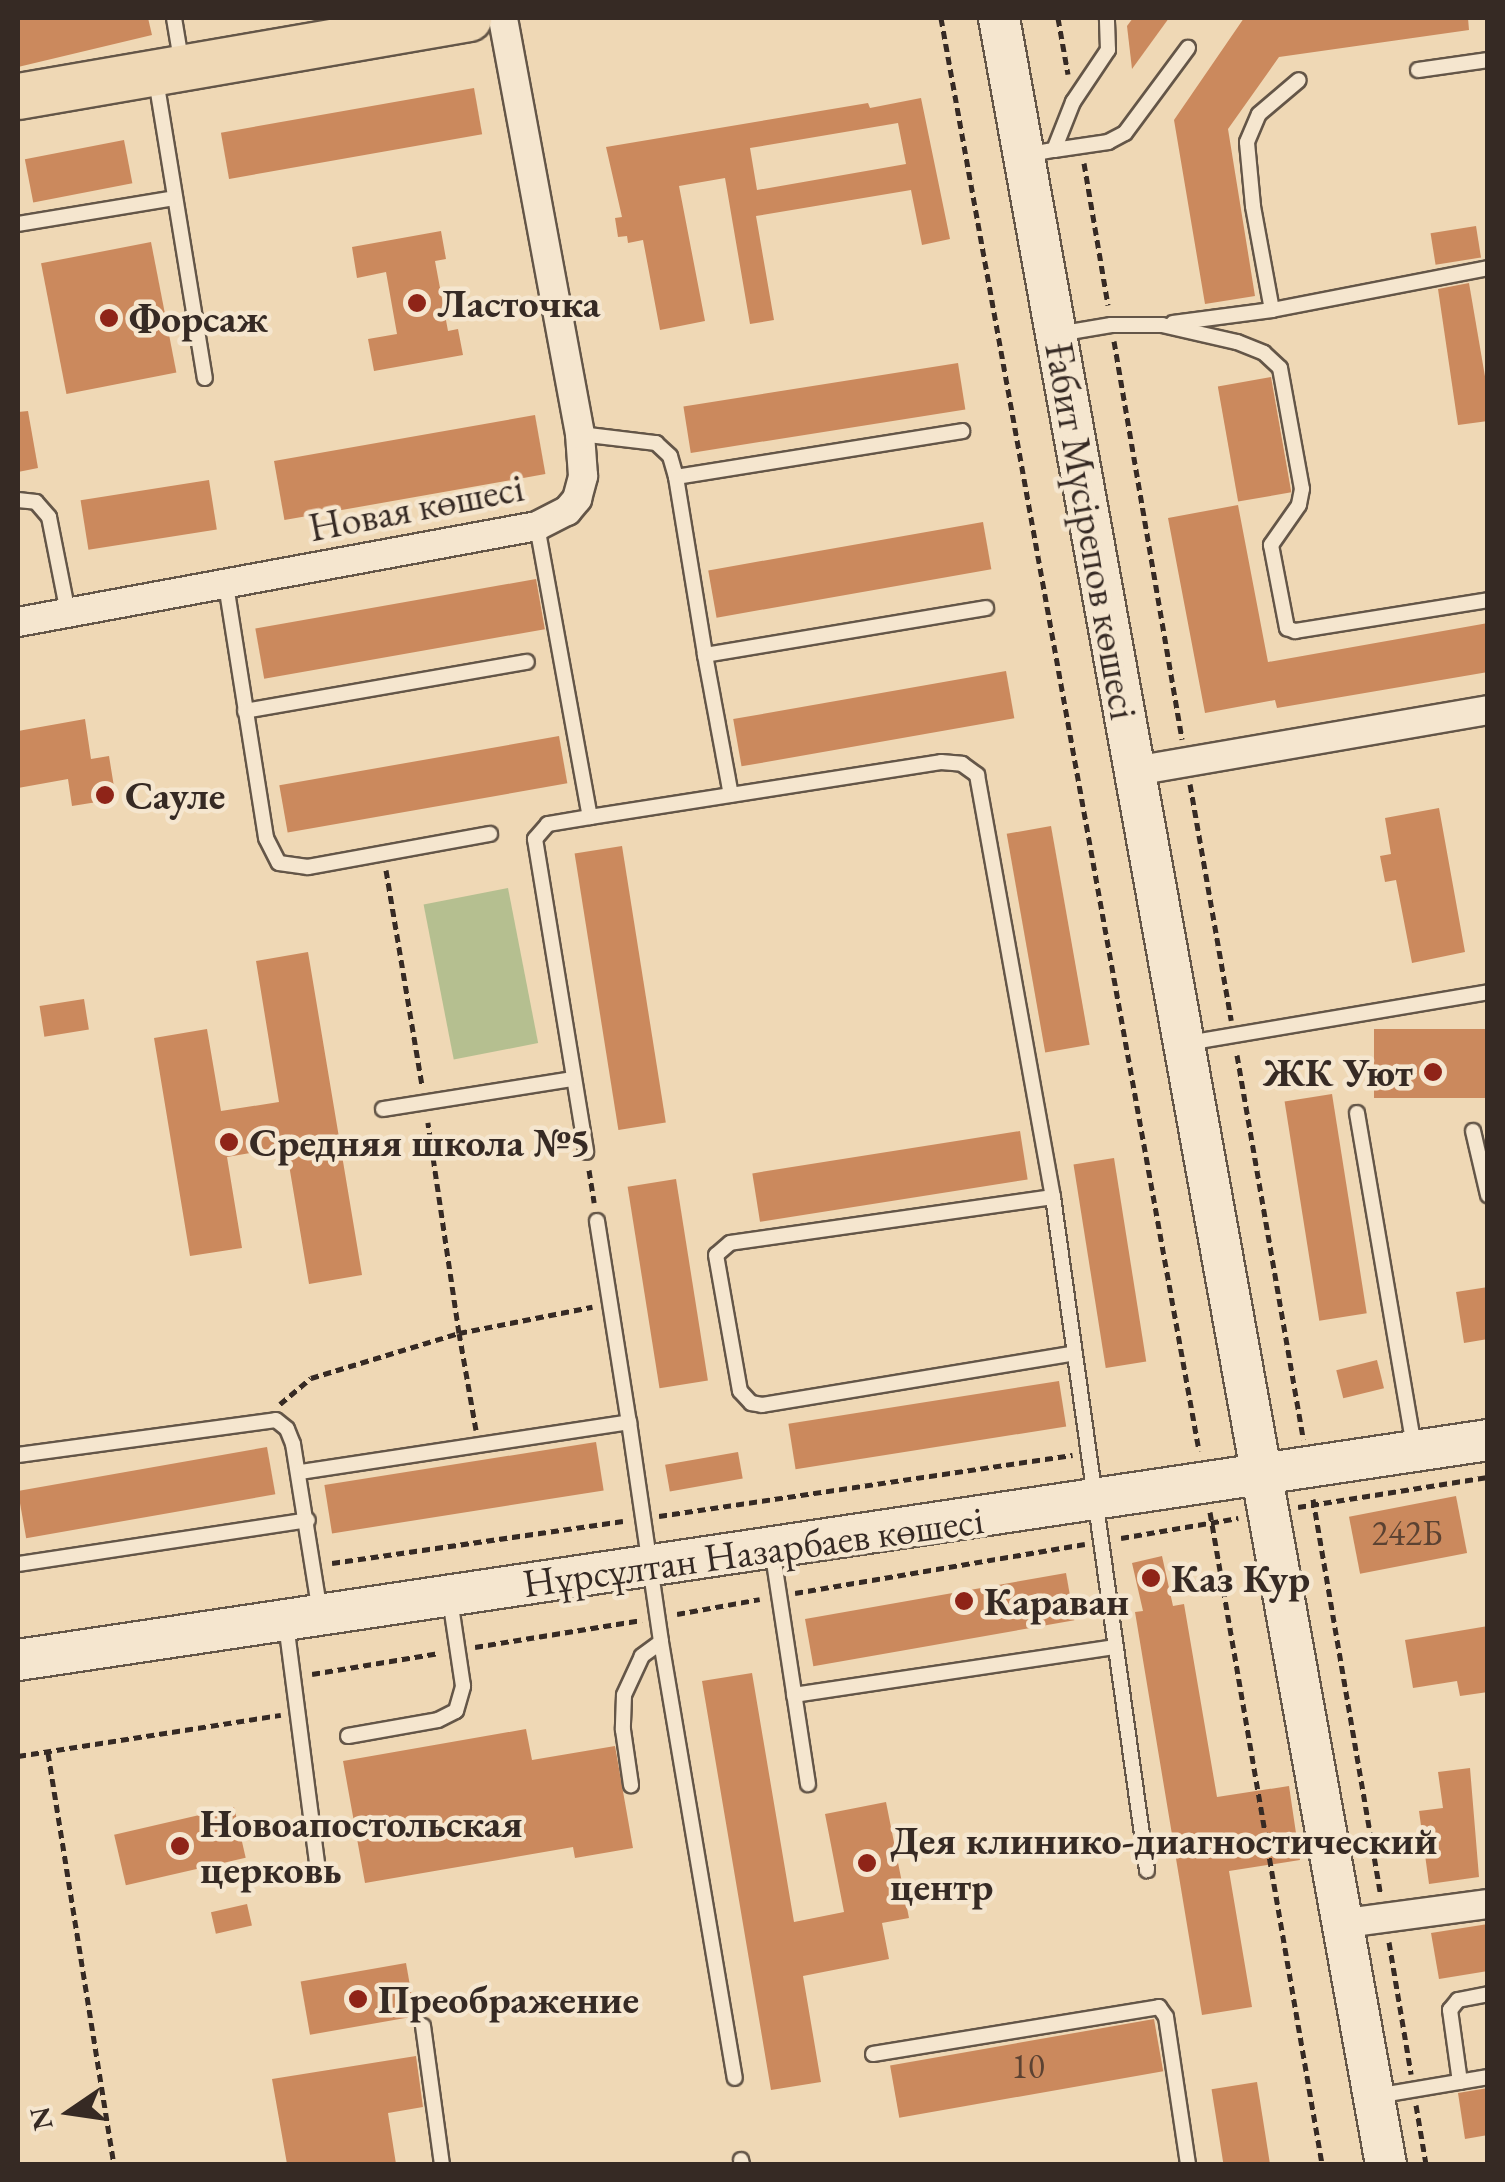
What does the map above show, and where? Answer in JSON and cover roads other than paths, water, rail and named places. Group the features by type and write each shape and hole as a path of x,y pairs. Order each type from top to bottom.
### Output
{"main road":[{"path":"18,96 169,73 468,18"},
{"name":"Ғабит Мүсірепов көшесі","path":"999,18 1039,153 1057,334 1265,1493"},
{"name":"Нұрсұлтан Назарбаев көшесі","path":"18,1660 1096,1501 1208,1504 1311,1486 1415,1451 1488,1440"},
{"path":"1265,1493 1365,1920 1394,2093 1386,2164"}],"street":[{"name":"Новая көшесі","path":"18,622 537,526 566,511 577,499 583,476 580,434 503,18"},
{"path":"1136,771 1488,710"},
{"path":"1365,1920 1488,1904"}],"lane":[{"path":"174,18 169,73 176,198 205,378"},
{"path":"1039,153 1108,50 1107,18"},
{"path":"1039,153 1126,133 1188,48"},
{"path":"1418,70 1488,60"},
{"path":"1272,310 1247,142 1260,114 1300,80"},
{"path":"18,224 176,198"},
{"path":"1057,334 1272,310 1488,268"},
{"path":"1162,324 1251,347 1273,360 1283,377 1302,489 1298,505 1272,545 1287,628 1295,631 1488,600"},
{"path":"676,478 962,431"},
{"path":"580,434 656,443 670,456 731,794"},
{"path":"18,500 36,502 49,516 68,613"},
{"path":"537,526 590,817"},
{"path":"226,585 266,838 274,858 286,866 300,868 490,834"},
{"path":"705,655 986,608"},
{"path":"245,711 527,662"},
{"path":"586,1152 535,839 548,824 941,762 962,764 977,775 1053,1196 1147,1870"},
{"path":"1185,1044 1488,992"},
{"path":"383,1108 574,1078"},
{"path":"1357,1113 1415,1451"},
{"path":"1473,1131 1488,1196"},
{"path":"1053,1196 730,1243 716,1255 740,1392 751,1403 762,1405 1075,1353"},
{"path":"597,1221 735,2078"},
{"path":"18,1455 262,1419 276,1420 287,1429 300,1472 314,1566 303,1615 295,1697 320,1877"},
{"path":"300,1472 629,1422"},
{"path":"18,1564 308,1520"},
{"path":"772,1548 808,1784"},
{"path":"348,1736 438,1720 456,1711 464,1694 449,1594"},
{"path":"631,1785 623,1730 624,1696 642,1656 662,1642"},
{"path":"794,1694 1115,1647"},
{"path":"1460,2082 1450,2010 1458,2000 1488,1994"},
{"path":"873,2054 1159,2007 1166,2017 1188,2164"},
{"path":"423,2026 442,2164"},
{"path":"1394,2093 1488,2077"}],"place":[{"name":"Ласточка","path":"417,303"},
{"name":"Форсаж","path":"109,318"},
{"name":"Сауле","path":"105,795"},
{"name":"ЖК Уют","path":"1433,1072"},
{"name":"Средняя школа №5","path":"229,1142"},
{"name":"Каз Кур","path":"1151,1578"},
{"name":"Караван","path":"964,1601"},
{"name":"Новоапостольская церковь","path":"180,1846"},
{"name":"Дея клинико-диагностический центр","path":"867,1863"},
{"name":"Преображение","path":"358,1999"}]}
